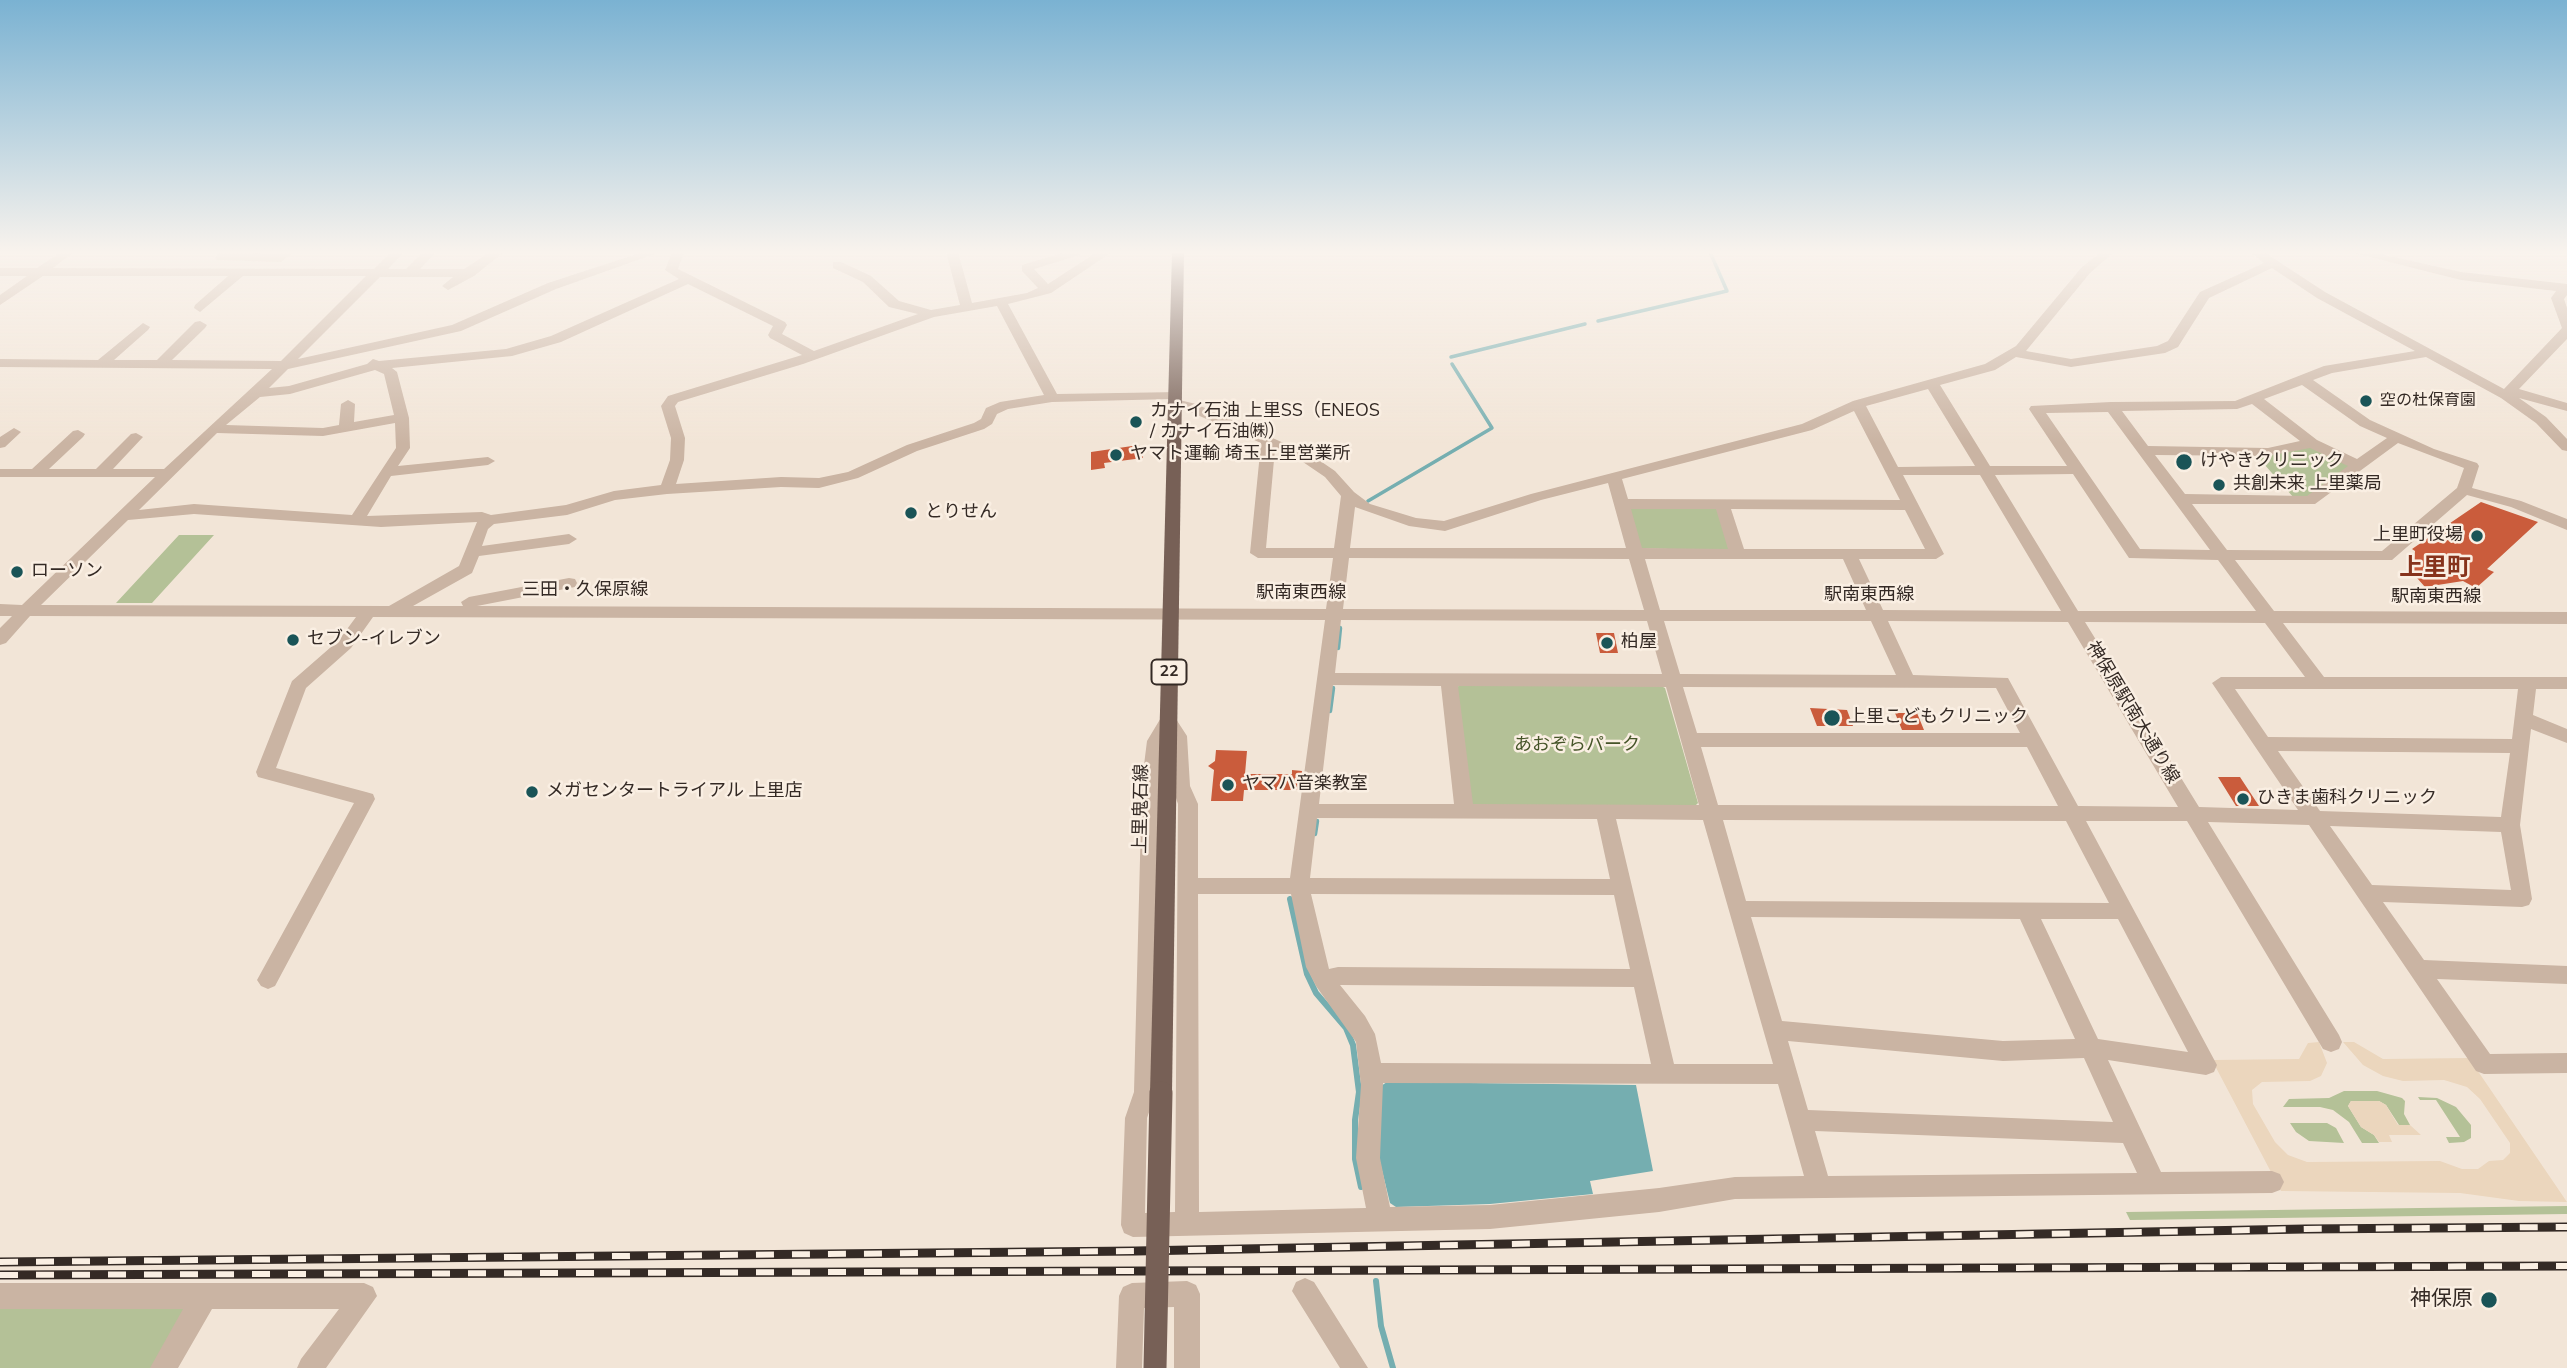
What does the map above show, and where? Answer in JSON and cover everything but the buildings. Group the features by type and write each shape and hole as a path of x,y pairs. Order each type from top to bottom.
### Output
{"main road":[{"name":"上里鬼石線","path":"1155,1368 1176,316"}],"street":[{"path":"0,639 26,610 123,516 335,316"},
{"path":"0,363 285,365 354,353 456,328 482,316"},
{"path":"256,393 290,390 377,365 508,353 556,339 607,316"},
{"path":"762,316 780,325 775,335 813,356"},
{"path":"667,489 677,460 678,438 668,406 673,398 813,356 926,316"},
{"path":"1008,316 1052,398"},
{"path":"123,516 178,510 229,509 381,522 482,517 489,520 567,510 614,496 667,489 830,481 860,472 912,448 984,424 996,408 1052,398 1174,399 1268,440 1321,467 1349,495 1381,514 1414,523 1445,526 1536,497 1807,426 1858,404 1972,374 2015,353 2049,316"},
{"path":"2015,353 2071,363 2160,350 2173,344 2188,316"},
{"path":"2360,316 2509,393 2567,447"},
{"path":"161,364 200,325"},
{"path":"102,363 142,327"},
{"path":"2509,393 2567,328"},
{"path":"2548,352 2567,357"},
{"path":"354,353 390,372 402,418 403,449 357,520"},
{"path":"2304,380 2365,423 2396,438 2472,466 2464,490 2386,556 2135,554 2036,409 2237,405 2329,369 2429,353"},
{"name":"神保原駅南大通り線","path":"1933,385 2331,1042"},
{"path":"2509,393 2567,407"},
{"path":"2253,398 2312,443 2357,465"},
{"path":"2547,401 2567,415"},
{"path":"346,429 348,404"},
{"path":"1268,440 1258,553 1936,554 1858,404"},
{"path":"2111,406 2319,683"},
{"path":"214,429 324,436 402,418"},
{"path":"0,444 14,432"},
{"path":"36,473 78,434"},
{"path":"99,474 136,437"},
{"path":"2182,499 2310,502 2396,438"},
{"path":"2145,450 2269,452 2312,443"},
{"path":"387,472 488,461"},
{"path":"1892,471 2077,470"},
{"path":"0,473 169,473"},
{"path":"1614,478 1819,1186"},
{"path":"2464,490 2516,504 2567,526"},
{"path":"1349,495 1299,886 1317,967 1323,981 1357,1023 1367,1041 1370,1073 1368,1158 1380,1219"},
{"path":"1621,504 1910,505"},
{"path":"1722,504 1738,554"},
{"path":"394,609 466,569 481,527 489,520"},
{"path":"472,552 569,539"},
{"path":"1849,554 1907,681"},
{"path":"456,610 468,602 569,583"},
{"name":"三田・久保原線","path":"0,610 394,609 1170,614"},
{"path":"268,980 366,799 265,772 298,685 345,644 369,610"},
{"name":"駅南東西線","path":"1170,614 2567,618"},
{"path":"1325,680 2002,682 2206,1065 2091,1048 2003,1051 1774,1030"},
{"path":"1449,680 1464,811"},
{"path":"2567,683 2221,683 2484,1064 2567,1063"},
{"path":"2366,894 2522,899 2510,825 2528,683"},
{"path":"2522,718 2567,736"},
{"path":"1187,1223 1188,804 1181,786 1178,736 1168,721 1156,741 1151,780 1145,1092 1136,1118 1133,1225 1490,1217 1659,1200 1735,1188 2272,1182"},
{"path":"1689,740 2034,740"},
{"path":"2264,744 2519,746"},
{"path":"1308,811 2193,814 2510,825"},
{"path":"1605,812 1665,1074"},
{"path":"1188,886 1622,887"},
{"path":"1739,909 2124,911"},
{"path":"2027,911 2154,1184"},
{"path":"2418,969 2567,975"},
{"path":"1323,981 1338,976 1642,978"},
{"path":"1370,1073 1787,1074"},
{"path":"1800,1120 2131,1133"},
{"path":"1305,1291 1355,1368"},
{"path":"1129,1368 1132,1296 1186,1294 1187,1368"},
{"path":"0,1296 365,1296 310,1368"},
{"path":"163,1368 205,1296"}],"green space":[{"path":"2313,447 2350,466 2305,498 2294,498 2256,455"},
{"path":"1631,507 1719,510 1729,551 1639,548 1628,510"},
{"path":"179,535 214,535 152,603 116,603"},
{"name":"あおぞらパーク","path":"1461,684 1659,685 1665,688 1698,803 1694,807 1475,806 1470,802 1456,688"},
{"path":"2344,1091 2377,1091 2402,1098 2405,1101 2404,1114 2410,1125 2399,1125 2386,1105 2379,1101 2351,1101 2348,1106 2361,1127 2374,1135 2379,1143 2362,1143 2349,1122 2333,1110 2320,1107 2283,1107 2289,1099 2329,1098"},
{"path":"2418,1097 2437,1098 2456,1107 2471,1125 2471,1138 2464,1142 2449,1143 2446,1137 2460,1137 2436,1100 2420,1100"},
{"path":"2290,1123 2327,1123 2336,1128 2344,1143 2309,1141 2296,1132"},
{"path":"2567,1206 2567,1214 2130,1220 2126,1212"},
{"path":"185,1303 189,1313 157,1368 0,1368 0,1305"}],"shaded area":[{"path":"2319,1042 2327,1063 2321,1076 2310,1081 2262,1082 2252,1090 2253,1104 2275,1142 2288,1155 2307,1162 2440,1161 2462,1169 2478,1169 2489,1161 2503,1160 2510,1153 2510,1143 2480,1099 2467,1087 2444,1080 2403,1081 2383,1076 2363,1065 2343,1042 2354,1042 2383,1059 2469,1058 2567,1202 2519,1201 2460,1193 2281,1191 2212,1060 2299,1059 2308,1043"},
{"path":"2351,1101 2379,1101 2386,1105 2398,1125 2410,1125 2421,1135 2389,1135 2392,1142 2379,1142 2374,1135 2361,1127 2348,1106"}],"water":[{"path":"1387,1082 1636,1085 1653,1171 1590,1181 1593,1194 1490,1204 1396,1207 1390,1203 1379,1158 1381,1086"}],"waterway":[{"path":"1598,321 1620,316"},
{"path":"1451,357 1585,324"},
{"path":"1368,501 1492,428 1452,364"},
{"path":"1338,648 1340,628"},
{"path":"1330,711 1333,688"},
{"path":"1315,834 1317,821"},
{"path":"1290,899 1307,974 1316,993 1346,1028 1353,1045 1359,1092 1355,1120 1355,1159 1361,1187"},
{"path":"1376,1281 1381,1326 1393,1368"}],"railway":[{"path":"0,1262 1136,1251 2305,1229 2567,1227"},
{"path":"0,1275 2567,1266"}],"place":[{"name":"空の杜保育園","path":"2366,401"},
{"name":"カナイ石油 上里SS（ENEOS / カナイ石油㈱）","path":"1136,422"},
{"name":"ヤマト運輸 埼玉上里営業所","path":"1116,455"},
{"name":"けやきクリニック","path":"2184,462"},
{"name":"共創未来 上里薬局","path":"2219,485"},
{"name":"とりせん","path":"911,513"},
{"name":"上里町役場","path":"2477,536"},
{"name":"ローソン","path":"17,572"},
{"name":"セブン-イレブン","path":"293,640"},
{"name":"柏屋","path":"1607,643"},
{"name":"上里こどもクリニック","path":"1832,718"},
{"name":"ヤマハ音楽教室","path":"1228,785"},
{"name":"メガセンタートライアル 上里店","path":"532,792"},
{"name":"ひきま歯科クリニック","path":"2243,799"},
{"name":"神保原","path":"2489,1300"}],"district":[{"name":"上里町","path":"2435,569"}]}
